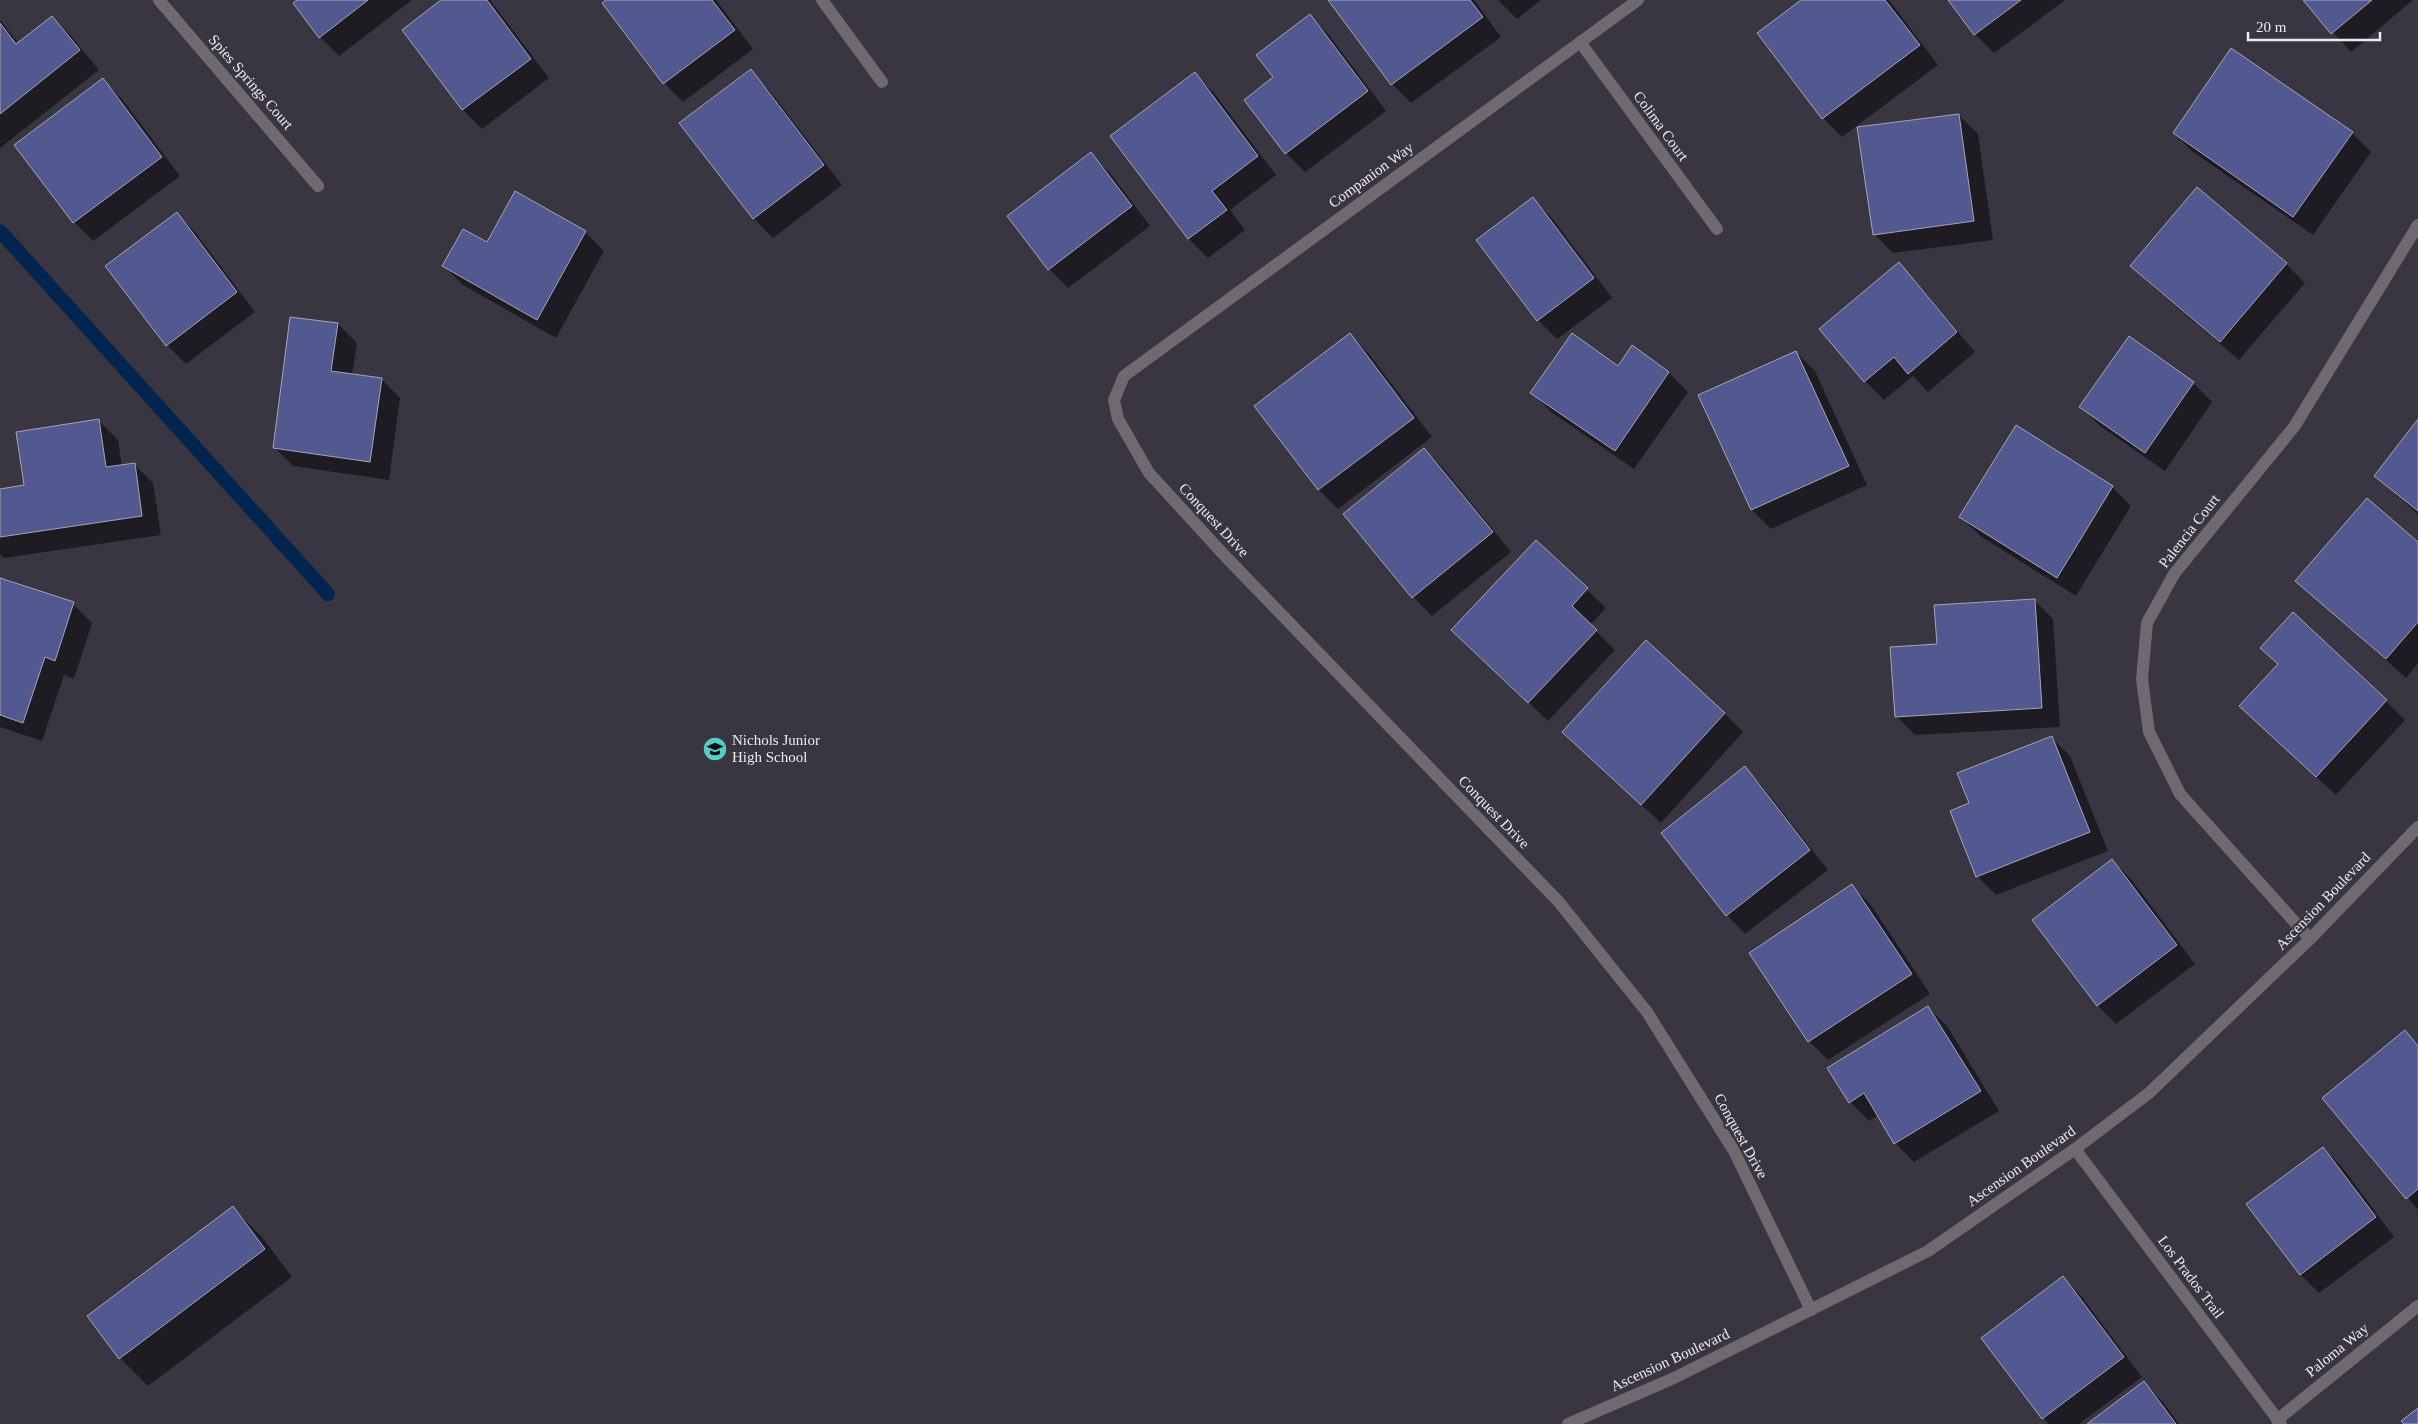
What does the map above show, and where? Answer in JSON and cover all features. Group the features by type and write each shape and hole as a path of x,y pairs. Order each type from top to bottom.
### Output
{"street":[{"name":"Spies Springs Court","path":"159,0 318,186"},
{"path":"822,0 882,82"},
{"name":"Companion Way","path":"1124,376 1638,0"},
{"name":"Colima Court","path":"1580,42 1716,229"},
{"name":"Palencia Court","path":"2310,939 2180,794 2149,732 2142,678 2147,623 2174,574 2294,427 2418,225"},
{"name":"Conquest Drive","path":"1124,376 1114,400 1118,419 1150,473 1225,556 1558,901 1647,1012 1734,1151 1810,1310"},
{"name":"Ascension Boulevard","path":"1568,1424 1674,1378 1928,1251 2075,1149 2149,1093 2310,939 2418,826"},
{"name":"Los Prados Trail","path":"2075,1149 2279,1422"},
{"name":"Paloma Way","path":"2279,1422 2418,1306"}],"building":[{"path":"297,0 368,0 319,38 293,3"},
{"path":"441,0 487,0 531,59 462,110 402,30"},
{"path":"606,0 712,0 735,30 663,84 602,3"},
{"path":"1328,0 1470,0 1483,17 1391,85"},
{"path":"1801,0 1885,0 1920,45 1822,119 1757,33"},
{"path":"1948,0 2021,0 1974,35"},
{"path":"2303,0 2372,0 2331,34"},
{"path":"1310,14 1368,91 1285,154 1244,100 1273,77 1256,55"},
{"path":"52,16 80,50 0,114 0,23 16,44"},
{"path":"2231,48 2353,132 2293,217 2173,133"},
{"path":"751,69 824,165 753,219 679,123"},
{"path":"1195,72 1258,156 1212,191 1227,210 1188,239 1110,136"},
{"path":"103,78 162,157 73,223 14,145"},
{"path":"1959,114 1974,221 1873,235 1857,127"},
{"path":"1091,152 1132,206 1048,270 1007,216"},
{"path":"2197,187 2287,263 2220,342 2130,266"},
{"path":"515,191 586,231 537,320 442,266 463,229 487,242"},
{"path":"1533,197 1594,278 1537,321 1476,240"},
{"path":"177,212 237,292 166,346 105,266"},
{"path":"1899,262 1957,332 1908,374 1894,357 1864,382 1819,329"},
{"path":"290,317 338,323 331,371 382,378 370,462 273,448"},
{"path":"1350,333 1414,418 1318,490 1254,406"},
{"path":"1572,333 1618,366 1632,345 1669,372 1615,451 1530,393"},
{"path":"2129,336 2194,382 2145,453 2079,407"},
{"path":"1796,351 1849,466 1751,510 1698,395"},
{"path":"99,419 106,467 135,463 142,516 0,537 0,489 24,485 16,432"},
{"path":"2418,419 2418,511 2374,476"},
{"path":"2016,425 2113,486 2057,578 1959,517"},
{"path":"1424,448 1493,532 1412,598 1343,514"},
{"path":"2367,498 2418,542 2418,622 2386,659 2295,581"},
{"path":"1536,540 1588,588 1572,606 1597,630 1528,703 1451,630"},
{"path":"0,578 74,602 55,661 45,657 23,723 0,715"},
{"path":"2035,599 2042,708 1895,717 1890,647 1937,644 1934,605"},
{"path":"2293,612 2387,700 2316,777 2239,706 2278,664 2260,648"},
{"path":"1646,640 1725,713 1641,805 1562,732"},
{"path":"2052,736 2090,832 1976,877 1950,811 1969,803 1957,773"},
{"path":"1745,766 1810,850 1726,916 1661,833"},
{"path":"2112,859 2177,945 2097,1006 2032,920"},
{"path":"1852,884 1912,974 1808,1042 1749,953"},
{"path":"1928,1006 1981,1091 1894,1144 1864,1093 1849,1103 1827,1068"},
{"path":"2405,1030 2418,1046 2418,1189 2406,1199 2322,1098"},
{"path":"2323,1147 2376,1217 2300,1275 2246,1204"},
{"path":"233,1206 265,1249 119,1359 87,1316"},
{"path":"2063,1276 2124,1357 2042,1419 1981,1338"},
{"path":"2144,1381 2176,1424 2087,1424"},
{"path":"2418,1408 2418,1424 2404,1424 2401,1421"}],"waterway":[{"path":"0,231 328,594"}],"place":[{"name":"Nichols Junior High School","path":"715,749"}]}
